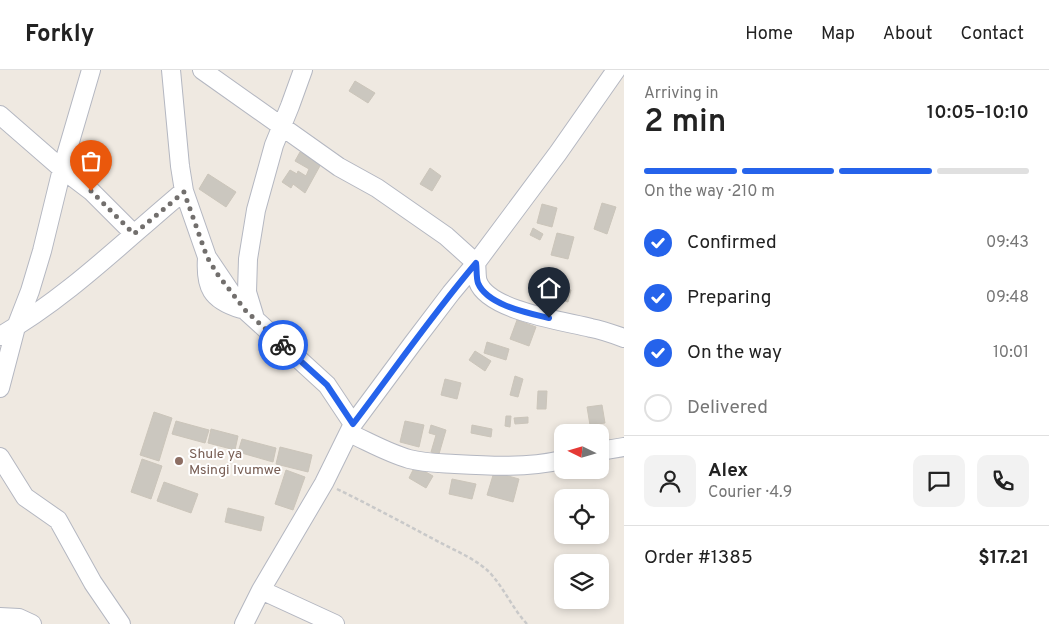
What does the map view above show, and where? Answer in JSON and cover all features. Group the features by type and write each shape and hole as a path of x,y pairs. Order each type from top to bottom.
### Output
{"street":[{"path":"0,388 16,327 30,291 42,251 62,169 91,70"},
{"path":"172,70 184,192 207,257 232,294 250,315 327,385 351,428 391,452 410,460 434,463 501,465 554,461"},
{"path":"202,70 339,167 377,188 446,236 476,263 478,282 485,292 497,302 529,313 593,328 624,338"},
{"path":"250,315 247,292 248,259 257,203 266,168 303,70"},
{"path":"244,624 261,590 324,483 351,428 412,343 476,263 558,153 616,70"},
{"path":"0,115 62,169 91,191 134,234"},
{"path":"0,336 16,327 74,285 184,192"},
{"path":"609,450 624,447"},
{"path":"0,457 24,497 58,520 94,583 121,624"},
{"path":"261,590 335,624"},
{"path":"0,617 19,618 32,624"}],"path":[{"path":"324,483 392,516 466,556 491,574 527,624"}],"building":[{"path":"355,81 375,93 368,103 349,91"},
{"path":"300,152 321,164 305,193 293,184 291,188 282,182 290,170 297,174 298,171 306,176 309,169 295,161"},
{"path":"430,168 441,176 432,191 420,184"},
{"path":"208,174 236,192 226,207 199,189"},
{"path":"602,203 616,207 607,234 594,229"},
{"path":"542,204 557,208 552,227 537,223"},
{"path":"533,228 543,234 540,240 530,235"},
{"path":"557,233 574,237 568,259 551,255"},
{"path":"552,285 571,290 568,302 549,297"},
{"path":"517,320 536,327 529,346 510,339"},
{"path":"487,342 509,349 506,360 484,353"},
{"path":"475,351 491,361 485,371 469,360"},
{"path":"515,376 523,379 518,397 510,395"},
{"path":"445,379 461,383 457,399 441,395"},
{"path":"538,391 547,391 546,409 537,409"},
{"path":"602,405 605,423 590,424 587,407"},
{"path":"154,412 172,418 159,461 140,455"},
{"path":"506,416 511,416 510,427 505,426"},
{"path":"528,417 528,423 515,424 514,418"},
{"path":"176,421 209,430 205,443 172,434"},
{"path":"405,421 424,425 419,447 400,442"},
{"path":"431,425 446,430 439,454 431,452 436,435 429,433"},
{"path":"472,425 492,429 491,437 471,433"},
{"path":"211,429 238,436 235,450 208,443"},
{"path":"242,439 276,448 273,462 238,452"},
{"path":"280,447 312,455 308,472 276,464"},
{"path":"142,459 162,466 151,499 131,492"},
{"path":"415,466 433,476 426,488 409,478"},
{"path":"286,470 305,477 293,510 275,504"},
{"path":"494,472 519,479 513,502 487,495"},
{"path":"452,479 476,484 472,499 449,494"},
{"path":"164,482 198,494 191,513 157,501"},
{"path":"228,508 264,517 261,531 225,522"}],"way so far":[{"path":"91,191 134,234 184,192 207,257 218,275 246,311 283,345"}],"place":[{"name":"Shule ya Msingi Ivumwe","path":"179,461"}],"route":[{"path":"283,345 327,385 353,424 412,343 476,263 478,282 485,292 497,302 549,318"}]}
